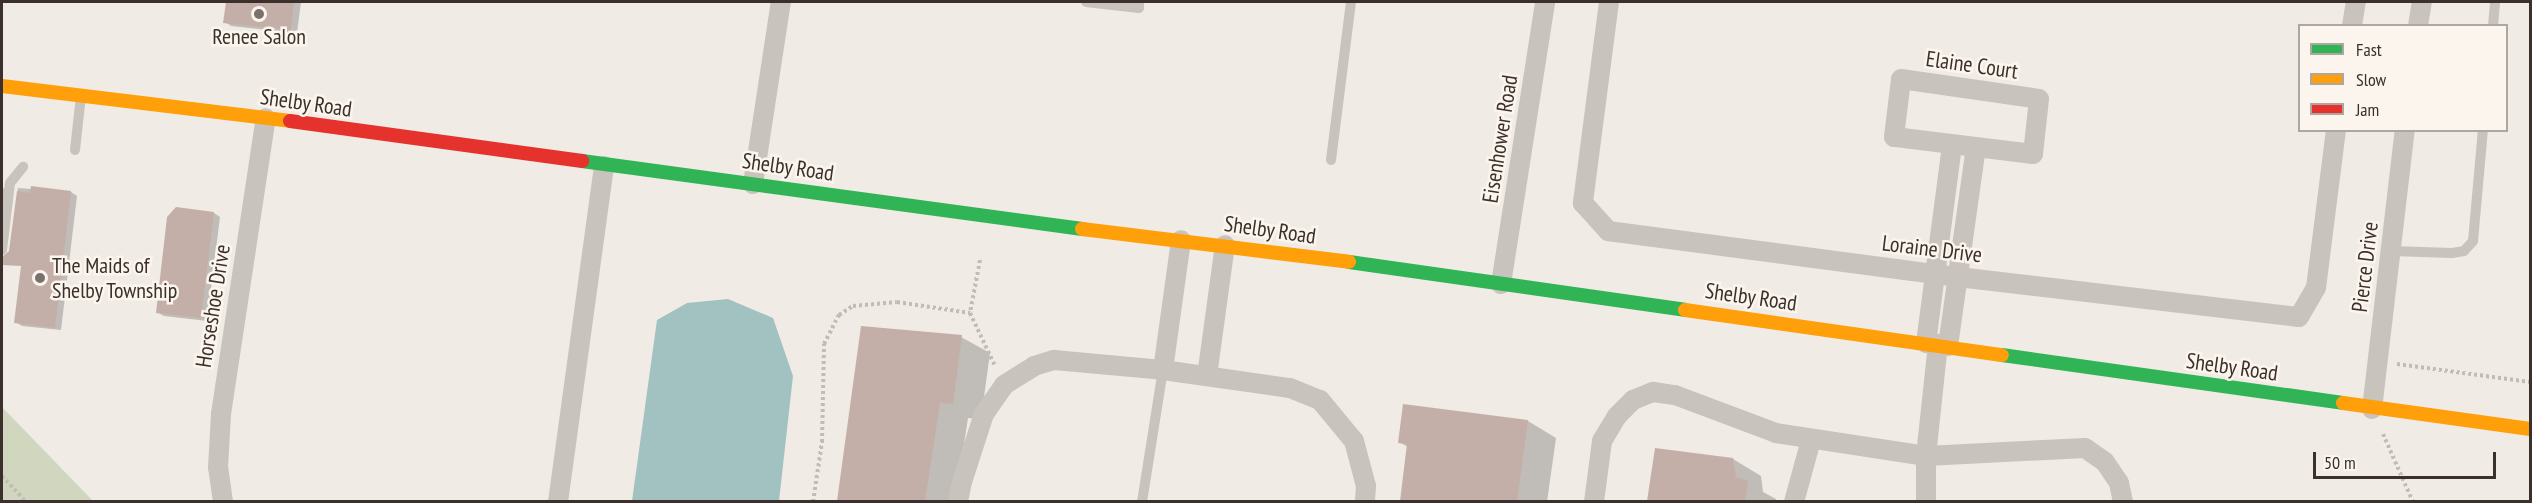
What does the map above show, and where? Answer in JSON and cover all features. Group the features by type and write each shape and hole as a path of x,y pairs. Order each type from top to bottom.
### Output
{"street":[{"path":"753,183 781,2"},
{"name":"Eisenhower Road","path":"1501,285 1545,2"},
{"name":"Loraine Drive","path":"1609,2 1583,203 1608,231 1958,277 2299,317 2316,288 2336,132"},
{"path":"2352,24 2356,2"},
{"path":"2418,24 2422,2"},
{"name":"Elaine Court","path":"1900,79 2039,99 2032,154 1976,148 1894,137 1900,79"},
{"name":"Shelby Road","path":"2,86 266,118 604,166 753,183 1225,245 1937,344 2372,409 2530,429"},
{"name":"Horseshoe Drive","path":"223,501 218,468 221,414 266,118"},
{"name":"Pierce Drive","path":"2372,409 2405,132"},
{"path":"1926,501 1926,456 1937,344 1936,274 1952,145"},
{"path":"1937,344 1958,277 1976,148"},
{"path":"558,501 604,166"},
{"path":"1163,370 1181,240"},
{"path":"1207,376 1225,245"},
{"path":"958,501 984,414 1004,385 1034,366 1054,360 1163,370 1290,388 1320,400 1354,441 1366,486 1365,501"},
{"path":"1594,501 1602,441 1617,416 1625,408 1634,400 1653,392 1675,395 1736,420 1811,440 1926,456 2085,448 2105,462 2119,483 2123,501"},
{"path":"1794,501 1811,440"}],"lane":[{"path":"1086,2 1139,8 1139,2"},
{"path":"1331,160 1351,2"},
{"path":"2493,24 2495,2"},
{"path":"75,150 81,96"},
{"path":"2391,251 2452,253 2464,251 2473,241 2483,132"},
{"path":"2,250 10,183 22,167"},
{"path":"1142,501 1163,370"}],"path":[{"path":"980,260 970,313 1004,385"},
{"path":"813,501 822,442 824,344 839,315 853,306 897,302 970,313"},
{"path":"2378,362 2530,382"},
{"path":"2372,409 2413,501"},
{"path":"2,476 26,501"}],"green space":[{"path":"2,407 93,501 2,501"}],"water":[{"path":"728,299 773,318 793,376 779,501 632,501 657,320 687,303"}],"building":[{"name":"Renee Salon","path":"226,2 294,2 291,30 223,23"},
{"path":"31,186 71,191 55,328 14,323 21,266 2,265 2,257 9,251 17,191 30,193"},
{"path":"176,207 214,212 201,318 156,313 167,217"},
{"path":"861,326 962,335 953,404 940,403 925,501 837,501"},
{"path":"1403,404 1528,420 1517,501 1400,501 1407,444 1398,443"},
{"path":"1655,448 1733,458 1736,477 1748,481 1745,501 1647,501"}],"traffic: fast":[{"path":"582,161 1082,229"},
{"path":"1349,262 1685,310"},
{"path":"2002,355 2343,403"}],"traffic: slow":[{"path":"2,86 290,121"},
{"path":"1082,229 1349,262"},
{"path":"1685,310 2002,355"},
{"path":"2343,403 2530,429"}],"traffic: jam":[{"path":"290,121 582,161"}],"place":[{"name":"Renee Salon","path":"259,14"},
{"name":"The Maids of Shelby Township","path":"40,278"}]}
